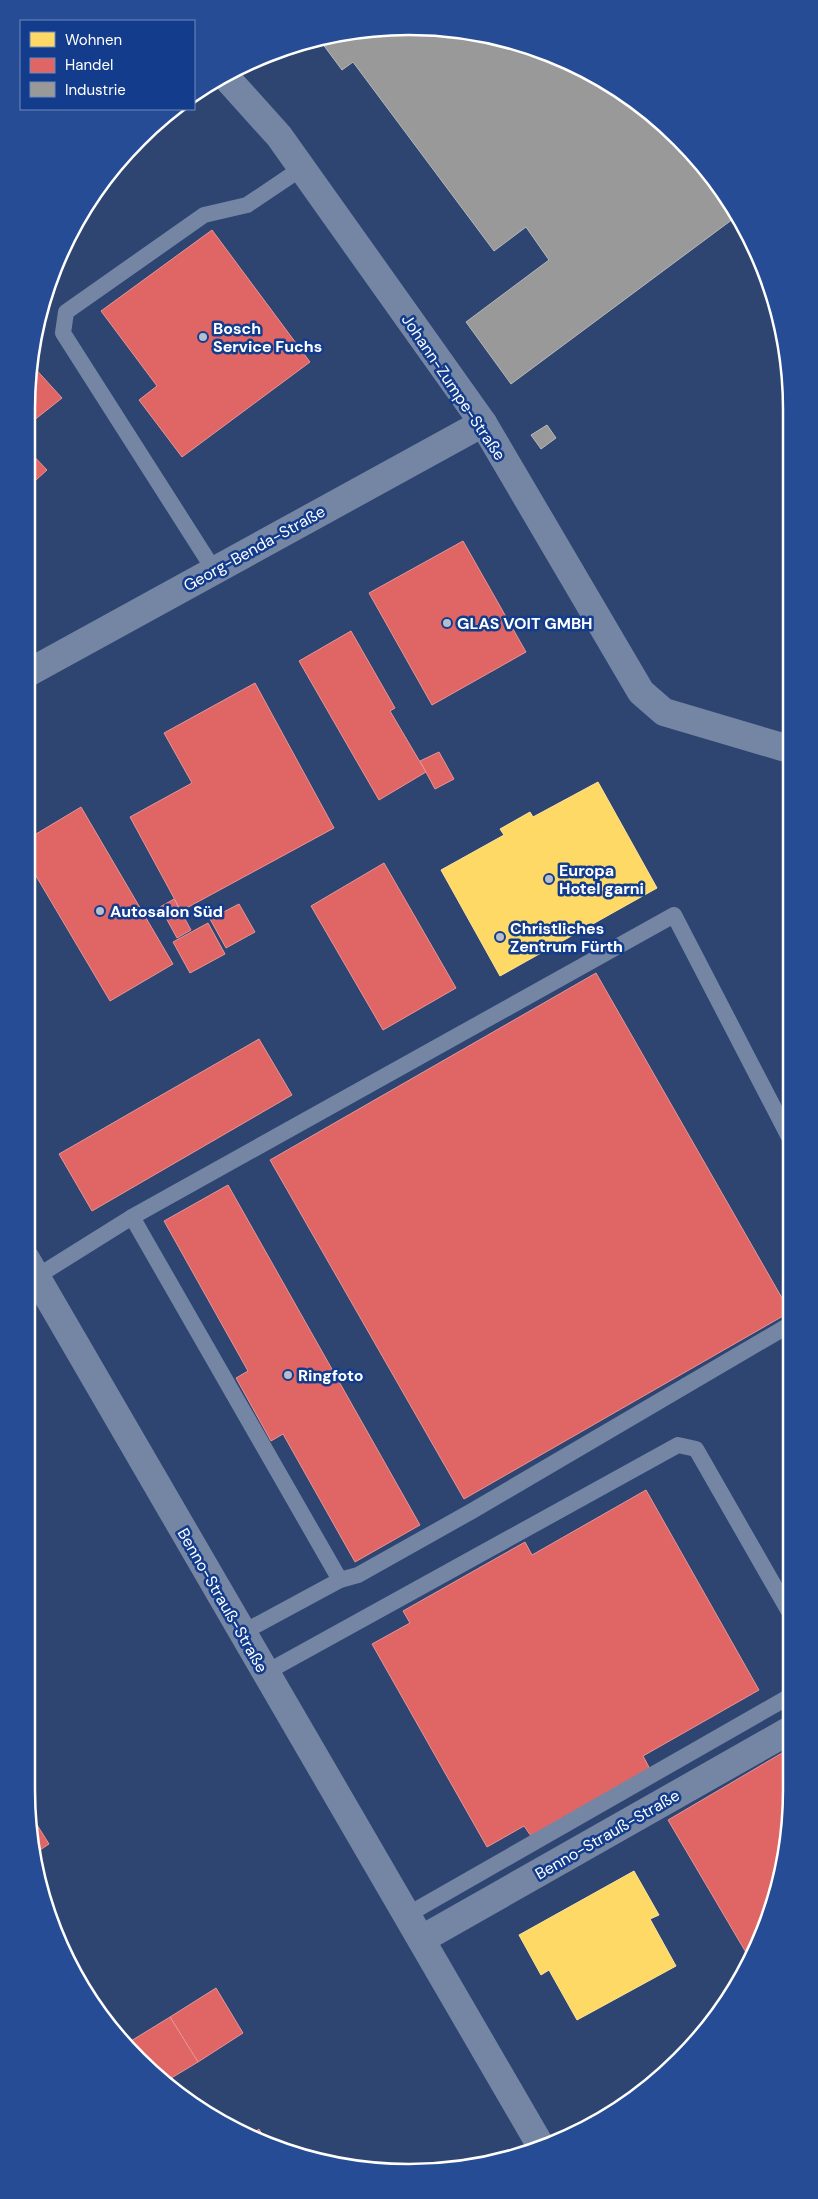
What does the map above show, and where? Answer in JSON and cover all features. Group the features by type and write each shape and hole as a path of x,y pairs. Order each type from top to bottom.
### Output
{"street":[{"name":"Johann-Zumpe-Straße","path":"230,81 279,136 482,423 641,692 664,712 783,748"},
{"name":"Georg-Benda-Straße","path":"35,669 482,423"},
{"name":"Benno-Strauß-Straße","path":"35,1275 538,2141"},
{"name":"Benno-Strauß-Straße","path":"422,1940 783,1735"}],"lane":[{"path":"214,570 62,333 66,312 204,215 247,205 302,168"},
{"path":"35,1266 132,1217 674,915 783,1125"},
{"path":"132,1217 340,1580"},
{"path":"242,1633 340,1580 358,1575 472,1511 783,1329"},
{"path":"265,1673 678,1444 696,1449 783,1601"},
{"path":"407,1915 783,1700"}],"building: Wohnen":[{"name":"Europa Hotel garni","path":"598,782 657,888 500,976 441,870 504,835 500,829 530,812 533,817"},
{"path":"634,1871 659,1915 650,1919 676,1966 577,2020 549,1970 541,1975 519,1935"}],"building: Handel":[{"path":"212,230 310,362 182,457 139,400 157,386 101,311"},
{"path":"37,371 62,398 35,419"},
{"path":"35,457 47,470 35,481"},
{"name":"GLAS VOIT GMBH","path":"463,541 526,652 432,705 369,593"},
{"path":"351,631 395,708 390,711 426,772 379,800 299,661"},
{"path":"255,683 334,828 181,911 130,817 192,783 164,733"},
{"path":"439,752 454,779 435,789 420,761"},
{"name":"Autosalon Süd","path":"81,807 173,964 110,1001 35,874 35,835"},
{"path":"384,863 456,988 383,1030 311,906"},
{"path":"174,899 191,930 177,938 160,907"},
{"path":"239,904 255,932 226,948 210,919"},
{"path":"208,923 225,954 190,973 173,942"},
{"path":"596,973 783,1300 783,1316 464,1499 270,1160"},
{"path":"259,1039 292,1095 92,1211 59,1154"},
{"name":"Ringfoto","path":"228,1185 420,1525 355,1562 283,1434 271,1441 236,1378 248,1371 164,1221"},
{"path":"646,1490 759,1690 643,1756 650,1769 531,1836 524,1826 487,1847 372,1644 410,1623 403,1611 525,1542 532,1555"},
{"path":"782,1753 782,1814 776,1863 763,1910 746,1952 668,1820"},
{"path":"39,1828 49,1844 40,1850 38,1839 37,1829"},
{"path":"216,1988 243,2033 198,2062 170,2017"},
{"path":"170,2017 198,2062 171,2078 132,2041"}],"building: Industrie":[{"path":"409,35 458,38 482,42 552,63 617,98 656,128 706,181 732,220 511,384 466,322 549,260 526,227 494,251 353,62 342,70 324,45 360,38"},
{"path":"547,425 556,438 541,449 531,435"}],"place":[{"name":"Bosch Service Fuchs","path":"203,337"},
{"name":"GLAS VOIT GMBH","path":"447,623"},
{"name":"Europa Hotel garni","path":"549,879"},
{"name":"Autosalon Süd","path":"100,911"},
{"name":"Christliches Zentrum Fürth","path":"500,937"},
{"name":"Ringfoto","path":"288,1375"}]}
